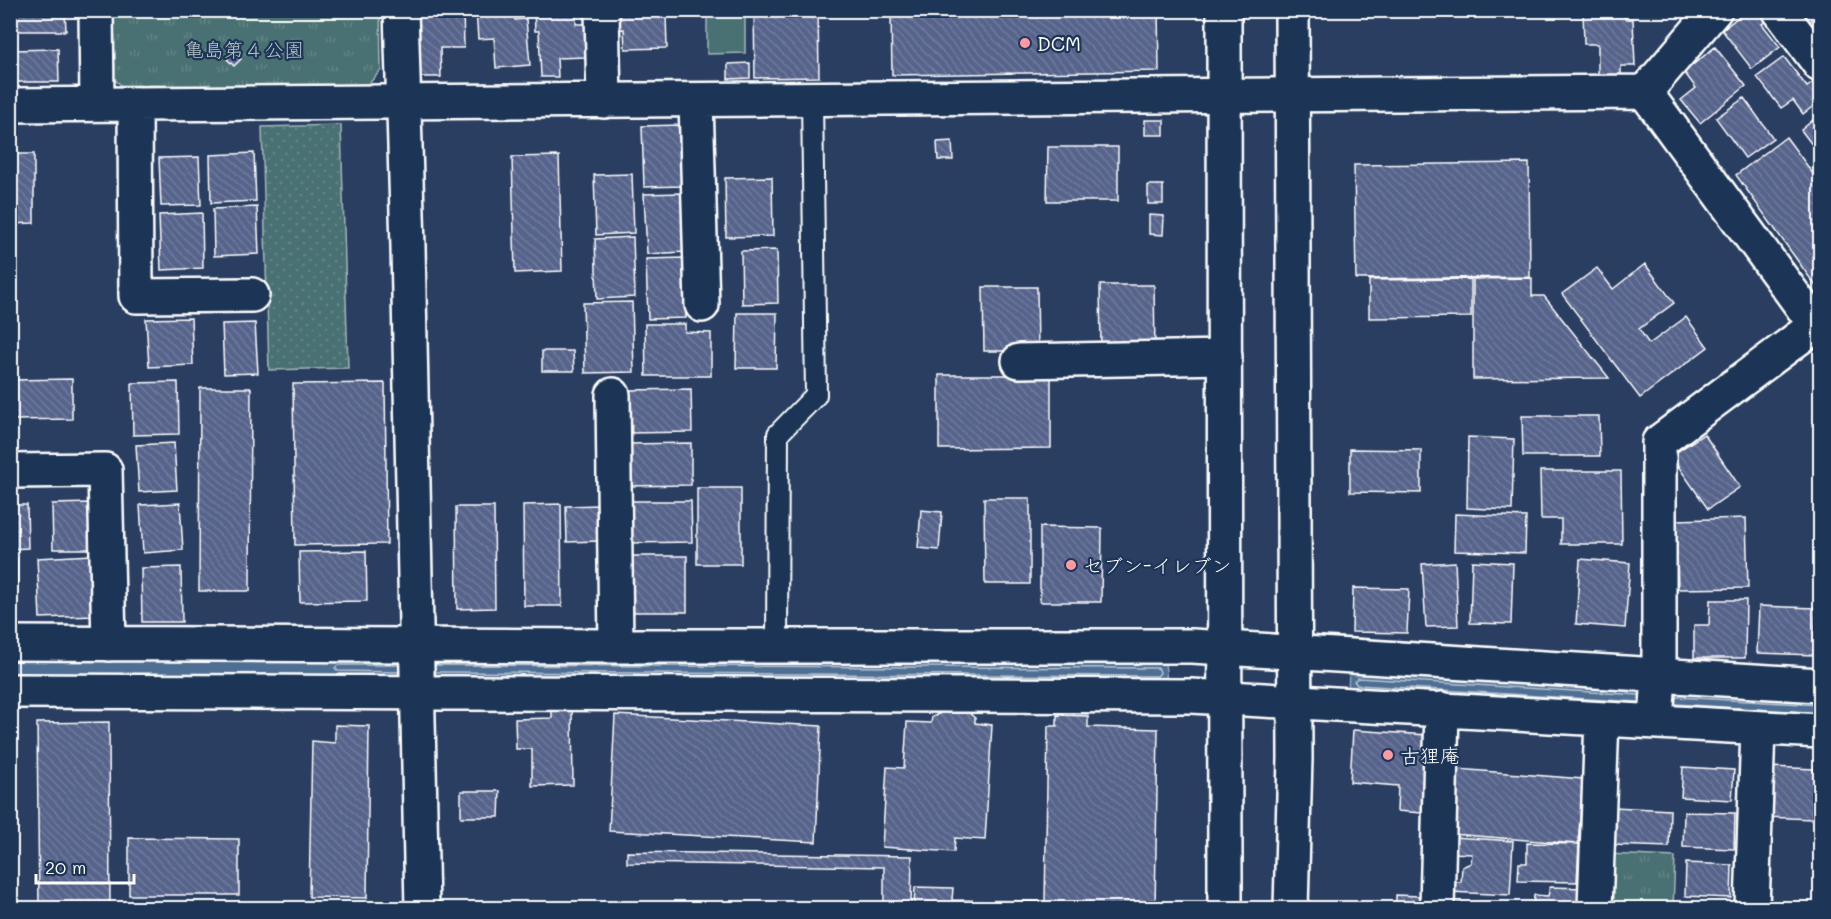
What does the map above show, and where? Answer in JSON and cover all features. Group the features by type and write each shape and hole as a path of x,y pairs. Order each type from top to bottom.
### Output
{"street":[{"path":"96,10 98,104"},
{"path":"401,10 422,909"},
{"path":"602,10 604,101"},
{"path":"1224,10 1225,909"},
{"path":"1291,909 1296,758 1292,10"},
{"path":"10,105 1645,92 1715,10"},
{"path":"1779,10 1821,65"},
{"path":"1645,92 1818,328 1659,442 1658,699"},
{"path":"696,101 702,305"},
{"path":"135,104 136,296 252,295"},
{"path":"1019,362 1225,357"},
{"path":"614,395 616,646"},
{"path":"10,471 105,470 109,644"},
{"path":"10,643 66,667 416,669 1191,696 1602,719 1658,699 1821,685"},
{"path":"10,691 66,667 109,644 416,669 616,646 1192,646 1295,653 1658,699 1758,728 1821,731"},
{"path":"1437,909 1442,710"},
{"path":"1595,909 1602,719"},
{"path":"1752,909 1758,728"}],"lane":[{"path":"777,645 778,435 816,395 812,99"}],"green space":[{"name":"亀島第４公園","path":"107,11 380,11 381,70 366,87 121,85 108,74"},
{"path":"707,11 745,11 745,53 707,54"},
{"path":"341,125 348,368 269,370 262,127"},
{"path":"1607,854 1675,857 1673,908 1605,908"}],"water":[{"path":"10,658 1165,662 1167,682 11,674"},
{"path":"1349,672 1820,699 1820,719 1348,691"}],"building":[{"path":"10,10 65,10 66,31 10,31"},
{"path":"415,10 463,10 464,48 440,48 441,77 417,77"},
{"path":"476,10 514,10 515,20 526,19 530,65 496,68 494,38 478,39"},
{"path":"534,10 576,10 576,24 585,24 586,57 557,58 558,77 541,77 539,31 535,31"},
{"path":"613,10 645,10 645,15 666,15 667,48 625,49 624,29 613,30"},
{"path":"754,10 818,10 819,77 755,78"},
{"name":"DCM","path":"842,10 1158,10 1159,71 892,75 891,14 842,15"},
{"path":"1583,10 1624,10 1625,19 1633,19 1635,66 1621,66 1621,76 1598,77 1598,44 1584,44"},
{"path":"1747,10 1764,10 1770,18 1762,24 1780,47 1752,69 1722,30"},
{"path":"1820,13 1820,37 1809,22"},
{"path":"1715,47 1746,86 1700,123 1681,100 1696,88 1684,72"},
{"path":"58,49 59,82 10,82 10,50"},
{"path":"235,52 241,59 234,66 227,59"},
{"path":"1784,57 1807,87 1820,78 1820,101 1803,114 1793,100 1781,108 1757,77"},
{"path":"750,63 750,78 728,79 728,64"},
{"path":"1744,98 1773,138 1745,158 1716,118"},
{"path":"1820,114 1820,155 1801,130"},
{"path":"1145,120 1164,120 1164,135 1145,135"},
{"path":"681,125 683,186 644,187 642,126"},
{"path":"1786,137 1820,183 1820,292 1736,175"},
{"path":"952,141 953,160 938,160 937,142"},
{"path":"1048,147 1118,147 1118,201 1047,201"},
{"path":"254,153 256,201 211,203 210,155"},
{"path":"10,154 34,154 34,223 10,224"},
{"path":"559,156 562,271 515,273 512,157"},
{"path":"199,157 201,205 161,206 159,158"},
{"path":"1529,163 1530,277 1356,279 1354,165"},
{"path":"632,174 634,233 596,235 594,175"},
{"path":"772,177 773,236 726,237 725,178"},
{"path":"1148,185 1163,185 1163,204 1148,204"},
{"path":"682,193 685,252 647,254 644,194"},
{"path":"257,207 259,254 214,256 213,209"},
{"path":"202,213 203,268 161,270 159,215"},
{"path":"1149,215 1164,216 1163,235 1149,234"},
{"path":"633,237 635,297 597,299 595,239"},
{"path":"777,250 778,303 742,304 741,251"},
{"path":"684,258 686,318 648,319 646,259"},
{"path":"1645,264 1674,303 1639,329 1649,344 1686,317 1708,347 1640,398 1562,294 1597,268 1613,289"},
{"path":"1532,278 1532,296 1544,296 1609,378 1473,379 1473,279"},
{"path":"1471,279 1471,317 1369,318 1369,280"},
{"path":"1100,285 1154,285 1155,348 1101,349"},
{"path":"983,287 1037,287 1038,351 984,351"},
{"path":"632,302 634,372 585,373 583,303"},
{"path":"737,313 777,313 776,368 736,368"},
{"path":"191,318 193,365 149,367 146,319"},
{"path":"255,323 258,373 224,374 222,324"},
{"path":"645,324 685,324 685,332 711,333 711,376 646,376"},
{"path":"542,351 573,351 574,371 542,371"},
{"path":"939,375 1051,375 1051,448 939,449"},
{"path":"72,379 72,419 13,420 12,380"},
{"path":"178,382 179,434 133,435 132,383"},
{"path":"385,383 387,544 295,545 293,384"},
{"path":"200,388 251,388 250,591 199,591"},
{"path":"691,389 692,432 629,433 628,390"},
{"path":"1522,416 1599,416 1600,456 1523,456"},
{"path":"1704,434 1740,487 1708,509 1671,456"},
{"path":"1468,437 1514,439 1512,510 1467,508"},
{"path":"174,443 177,490 139,492 136,445"},
{"path":"691,443 691,485 628,486 628,444"},
{"path":"1350,449 1421,450 1421,493 1350,492"},
{"path":"1540,471 1621,471 1622,544 1561,544 1561,519 1541,519"},
{"path":"697,488 741,488 741,564 697,564"},
{"path":"984,498 1030,498 1030,584 985,584"},
{"path":"628,501 691,501 692,542 629,543"},
{"path":"91,503 92,549 53,549 52,504"},
{"path":"180,503 183,550 143,553 140,505"},
{"path":"561,504 562,606 524,606 523,505"},
{"path":"10,505 27,505 28,548 10,549"},
{"path":"599,505 600,541 567,542 566,506"},
{"path":"456,507 494,507 495,608 457,609"},
{"path":"921,510 942,512 939,550 918,548"},
{"path":"1455,514 1526,517 1525,553 1454,551"},
{"path":"1746,518 1748,588 1678,589 1676,520"},
{"name":"セブン-イレブン","path":"1040,527 1102,528 1101,602 1040,602"},
{"path":"366,551 367,601 300,602 299,552"},
{"path":"92,555 95,616 40,618 37,558"},
{"path":"630,556 687,556 687,612 630,612"},
{"path":"10,558 17,558 17,607 10,607"},
{"path":"1580,559 1630,563 1625,628 1576,624"},
{"path":"1472,561 1513,563 1511,624 1470,623"},
{"path":"1455,562 1458,626 1426,627 1422,564"},
{"path":"181,567 182,622 142,622 141,568"},
{"path":"1353,588 1409,589 1407,633 1352,632"},
{"path":"1710,600 1746,600 1745,658 1694,658 1694,625 1709,625"},
{"path":"1759,606 1816,608 1814,655 1757,653"},
{"path":"552,709 572,709 573,785 532,786 532,749 516,749 515,719 552,718"},
{"path":"943,712 969,713 975,718 975,723 992,725 985,840 955,838 954,852 882,847 887,767 904,768 907,722 931,723 932,717"},
{"path":"615,715 821,726 816,842 609,831"},
{"path":"1057,715 1088,716 1088,727 1158,729 1155,908 914,908 915,887 953,888 952,900 1045,902 1048,726 1057,726"},
{"path":"109,722 110,908 39,908 37,723"},
{"path":"335,725 369,726 367,898 309,897 312,741 335,743"},
{"path":"1353,730 1427,735 1422,813 1397,811 1398,786 1350,782"},
{"path":"1683,767 1734,770 1732,800 1681,797"},
{"path":"1770,767 1814,769 1812,819 1767,817"},
{"path":"1457,769 1583,779 1578,844 1452,834"},
{"path":"461,791 500,791 499,817 461,817"},
{"path":"1614,807 1670,810 1669,847 1612,845"},
{"path":"1684,812 1735,813 1734,849 1683,847"},
{"path":"1453,837 1513,841 1510,895 1450,892 1450,882 1461,882 1462,867 1471,863 1472,854 1452,853"},
{"path":"129,838 239,839 239,895 129,895"},
{"path":"1527,843 1579,844 1577,882 1518,881 1519,863 1527,863"},
{"path":"627,852 912,856 911,908 884,908 884,867 627,863"},
{"path":"1686,863 1732,865 1731,898 1685,896"},
{"path":"1550,887 1584,888 1583,908 1533,908 1534,895 1548,896"},
{"path":"1396,895 1419,896 1418,908 1396,908"},
{"path":"1458,903 1511,905 1511,908 1457,908"}],"place":[{"name":"DCM","path":"1025,43"},
{"name":"セブン-イレブン","path":"1071,565"},
{"name":"古狸庵","path":"1388,755"}]}
